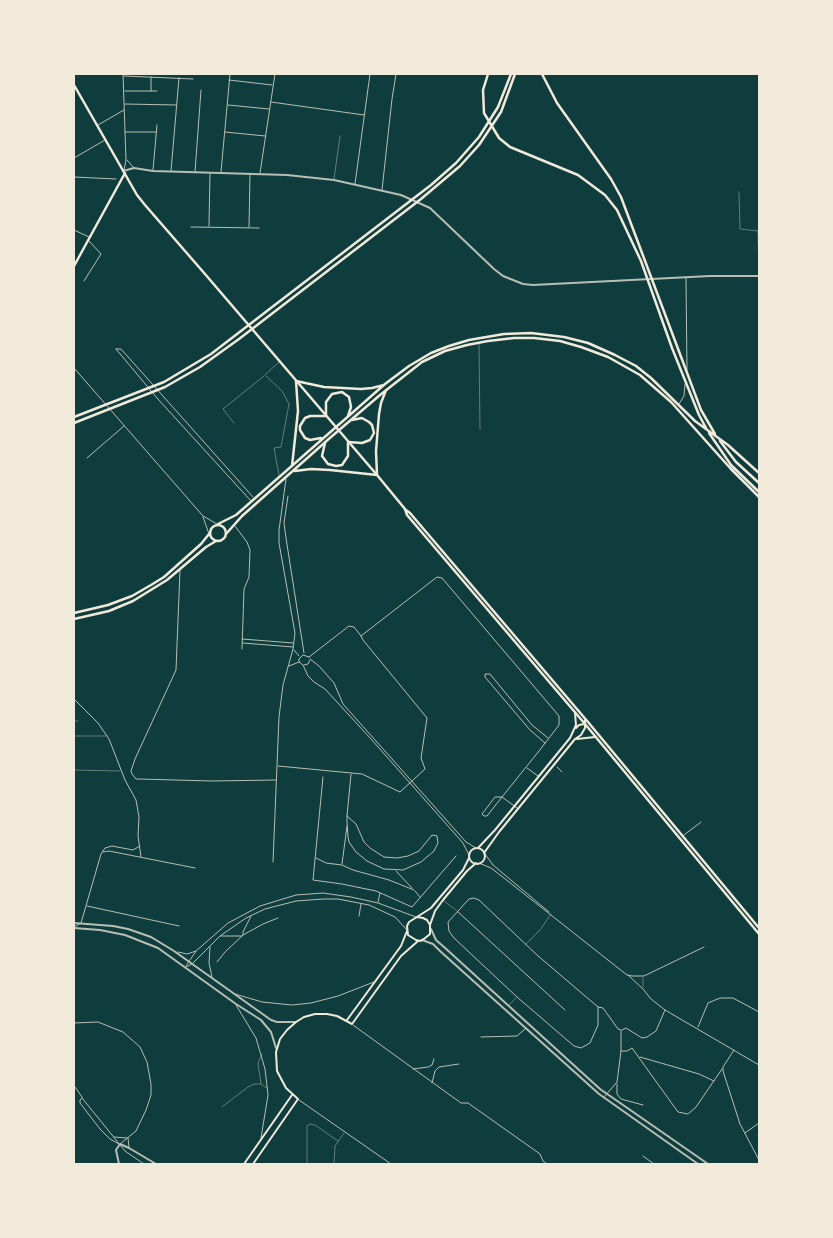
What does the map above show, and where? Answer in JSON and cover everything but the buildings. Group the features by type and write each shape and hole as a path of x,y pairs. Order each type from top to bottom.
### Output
{"main road":[{"path":"488,74 483,90 484,113 499,138 510,147 578,175 605,195 617,210 641,261 698,415 731,465 759,492"},
{"path":"74,417 164,382 211,354 431,185 456,163 479,137 498,107 511,74"},
{"path":"74,422 165,387 205,364 421,199 460,166 479,145 501,112 516,74"},
{"path":"542,74 557,102 621,196 701,410 713,432 736,462 759,484"},
{"path":"74,85 145,205 410,513 587,723 759,934"},
{"path":"74,266 124,172"},
{"path":"74,614 132,596 164,576 200,544 209,534 211,527 236,515 385,384 422,358 459,342 498,334 543,333 580,341 615,355 644,372 695,421 728,445 759,473"},
{"path":"74,618 109,610 133,601 154,590 206,547 224,539 234,523 387,389 422,362 445,351 479,342 514,338 560,341 581,347 625,366 640,375 671,402 731,469 759,497"},
{"path":"296,380 317,386 361,389 385,384"},
{"path":"292,466 298,411 296,380"},
{"path":"377,475 376,451 379,414 387,389"},
{"path":"326,416 326,402 332,394 338,392 346,395 351,401 348,417"},
{"path":"324,438 317,440 305,438 300,430 300,426 305,418 310,416 326,416"},
{"path":"348,442 367,442 374,433 372,425 366,419 351,420"},
{"path":"326,442 322,456 328,464 336,466 342,464 348,456 348,442"},
{"path":"293,471 311,469 377,475"},
{"path":"405,509 408,515 575,714 587,723 595,737 759,926"},
{"path":"218,524 223,526 226,534"},
{"path":"209,534 216,541"},
{"path":"346,1021 401,946 409,922 431,908 462,870 471,850 477,848 495,830 570,738 576,728 575,714"},
{"path":"576,728 587,723"},
{"path":"430,925 435,911 443,900 466,872 484,859 484,854 518,808 583,731 587,723"},
{"path":"575,740 595,737"},
{"path":"477,848 484,854"},
{"path":"469,857 478,863"},
{"path":"407,931 412,938 418,940 427,937 431,929 430,925 427,920 417,917"},
{"path":"253,1164 298,1099 286,1088 276,1071 276,1048 283,1034 296,1022 309,1015 321,1013 337,1016 352,1024 401,956 418,940"},
{"path":"244,1164 292,1095"}],"street":[{"path":"221,172 230,74"},
{"path":"260,173 275,74"},
{"path":"355,184 370,74"},
{"path":"382,190 396,74"},
{"path":"124,172 126,157 123,75 193,79"},
{"path":"151,76 151,91"},
{"path":"170,171 179,78"},
{"path":"230,80 273,85"},
{"path":"195,172 201,90"},
{"path":"124,91 157,91"},
{"path":"270,102 364,115"},
{"path":"124,104 176,105"},
{"path":"227,105 269,109"},
{"path":"98,125 124,110"},
{"path":"153,171 157,125"},
{"path":"125,132 157,132"},
{"path":"225,132 266,136"},
{"path":"74,158 106,139"},
{"path":"126,157 128,163 134,168"},
{"path":"121,165 126,165"},
{"path":"124,172 134,168 153,171 260,173 334,180 406,196 430,208 503,276 514,281 533,285 759,276"},
{"path":"209,227 210,172"},
{"path":"249,227 250,173"},
{"path":"74,177 116,179"},
{"path":"191,227 260,228"},
{"path":"74,230 89,239 101,254 84,281"},
{"path":"679,404 684,396 688,363 686,278"},
{"path":"251,502 157,398 116,349 121,349 254,499"},
{"path":"74,368 203,516 218,524"},
{"path":"87,458 124,426"},
{"path":"273,862 281,697 295,633 279,537 286,477"},
{"path":"288,496 284,523 304,654 319,666 334,683 343,704 412,782 466,842 477,848"},
{"path":"203,516 209,534"},
{"path":"234,523 250,550 249,577 244,589 242,649"},
{"path":"180,569 176,670 135,760 131,771 132,774 136,779 277,780"},
{"path":"361,636 437,577 440,577 557,713 560,720 559,725 549,738 502,797 487,816 482,815 494,798 502,797 518,808"},
{"path":"277,766 362,774 400,792 426,768 421,758 427,718 354,627 348,626 309,658 308,664 303,665"},
{"path":"242,639 294,643"},
{"path":"242,643 293,648"},
{"path":"293,648 299,657 299,662"},
{"path":"299,657 304,654"},
{"path":"288,666 299,662"},
{"path":"299,662 303,665 308,676 325,689 463,843 469,857"},
{"path":"545,743 530,730 485,677 485,674 490,674 532,725 549,738"},
{"path":"74,699 108,736 125,780 136,800 139,818 140,857"},
{"path":"526,767 538,776"},
{"path":"556,767 562,772"},
{"path":"347,816 356,824 364,842 384,857 397,858 419,851 432,835 437,836 438,843 434,851 421,862 403,870 374,865 356,852 349,842 347,822 347,816 351,774"},
{"path":"323,777 313,880 342,884 380,893 412,906 456,856"},
{"path":"342,865 347,822"},
{"path":"681,837 702,822"},
{"path":"81,923 102,852 110,846 133,850 140,846"},
{"path":"133,850 136,856"},
{"path":"102,852 109,851 195,868"},
{"path":"484,854 493,865 551,914"},
{"path":"315,857 326,863 342,865 414,890"},
{"path":"478,863 490,868 627,974 664,1010 759,1065"},
{"path":"396,870 420,897"},
{"path":"185,967 196,951 213,935 244,914 296,895 323,893 351,897 378,903 417,917"},
{"path":"323,893 324,898"},
{"path":"378,903 380,893"},
{"path":"185,967 192,964 216,939 246,918 265,909 289,902 324,898 361,904 389,914 402,924 407,931"},
{"path":"598,1008 598,1025 590,1043 581,1048 574,1046 560,1036 454,938 449,931 448,922 469,899 479,900 525,945 598,1008 603,1008 618,1029 621,1030"},
{"path":"359,916 361,904"},
{"path":"87,906 179,926"},
{"path":"86,910 93,908"},
{"path":"457,911 566,1010"},
{"path":"244,914 246,918"},
{"path":"243,936 251,916"},
{"path":"217,962 243,936 278,918"},
{"path":"74,925 81,923"},
{"path":"81,923 84,928"},
{"path":"74,925 81,923 113,926 131,930 151,938 174,951 272,1020 296,1022"},
{"path":"74,925 125,936 146,942 158,948 261,1020 268,1027 276,1048"},
{"path":"431,929 440,943 607,1094 708,1164"},
{"path":"213,935 216,939"},
{"path":"220,936 243,936"},
{"path":"422,940 436,948 604,1097 698,1164"},
{"path":"211,945 209,963 212,978"},
{"path":"627,974 644,976 704,947"},
{"path":"174,951 187,954 196,951"},
{"path":"234,994 279,1005 311,1003 338,996 377,981"},
{"path":"698,1028 708,1003 720,998 733,998 759,1012"},
{"path":"236,1004 256,1038 262,1054 268,1088 260,1141"},
{"path":"621,1030 626,1028 642,1038 647,1037 656,1031 664,1010"},
{"path":"74,1023 98,1022 120,1030 131,1037 144,1056 151,1078 151,1095 136,1131 120,1144 116,1153 119,1164"},
{"path":"352,1024 460,1104 468,1104 540,1154 543,1161 547,1164"},
{"path":"481,1037 518,1036 526,1029"},
{"path":"621,1030 617,1094 621,1099 643,1105"},
{"path":"621,1051 627,1051 632,1048 678,1112 688,1114 696,1107 734,1049"},
{"path":"639,1056 691,1071 714,1081"},
{"path":"413,1069 428,1067 432,1065 434,1059"},
{"path":"432,1083 435,1071 439,1067 459,1064"},
{"path":"722,1069 740,1124 759,1160"},
{"path":"604,1097 617,1082"},
{"path":"74,1083 82,1098 125,1151 145,1164"},
{"path":"82,1098 79,1102 110,1139 156,1164"},
{"path":"298,1099 392,1164"},
{"path":"745,1133 759,1123"},
{"path":"114,1137 128,1138"},
{"path":"128,1138 129,1148"},
{"path":"643,1156 654,1164"},
{"path":"130,1164 145,1164"}],"lane":[{"path":"334,180 340,136"},
{"path":"739,192 740,229 758,231 759,276"},
{"path":"479,342 480,429"},
{"path":"234,422 222,410 280,361"},
{"path":"265,375 282,391 289,404 280,447 274,448 279,476"},
{"path":"74,736 108,736"},
{"path":"74,770 122,771"},
{"path":"443,900 457,911"},
{"path":"525,945 540,930 551,914"},
{"path":"643,989 644,976"},
{"path":"505,1009 517,997"},
{"path":"261,1084 258,1063 262,1054"},
{"path":"222,1107 254,1084 261,1084 268,1088"},
{"path":"307,1164 307,1126 310,1124 315,1125 338,1140"},
{"path":"334,1164 334,1151 338,1140 345,1132"}]}
